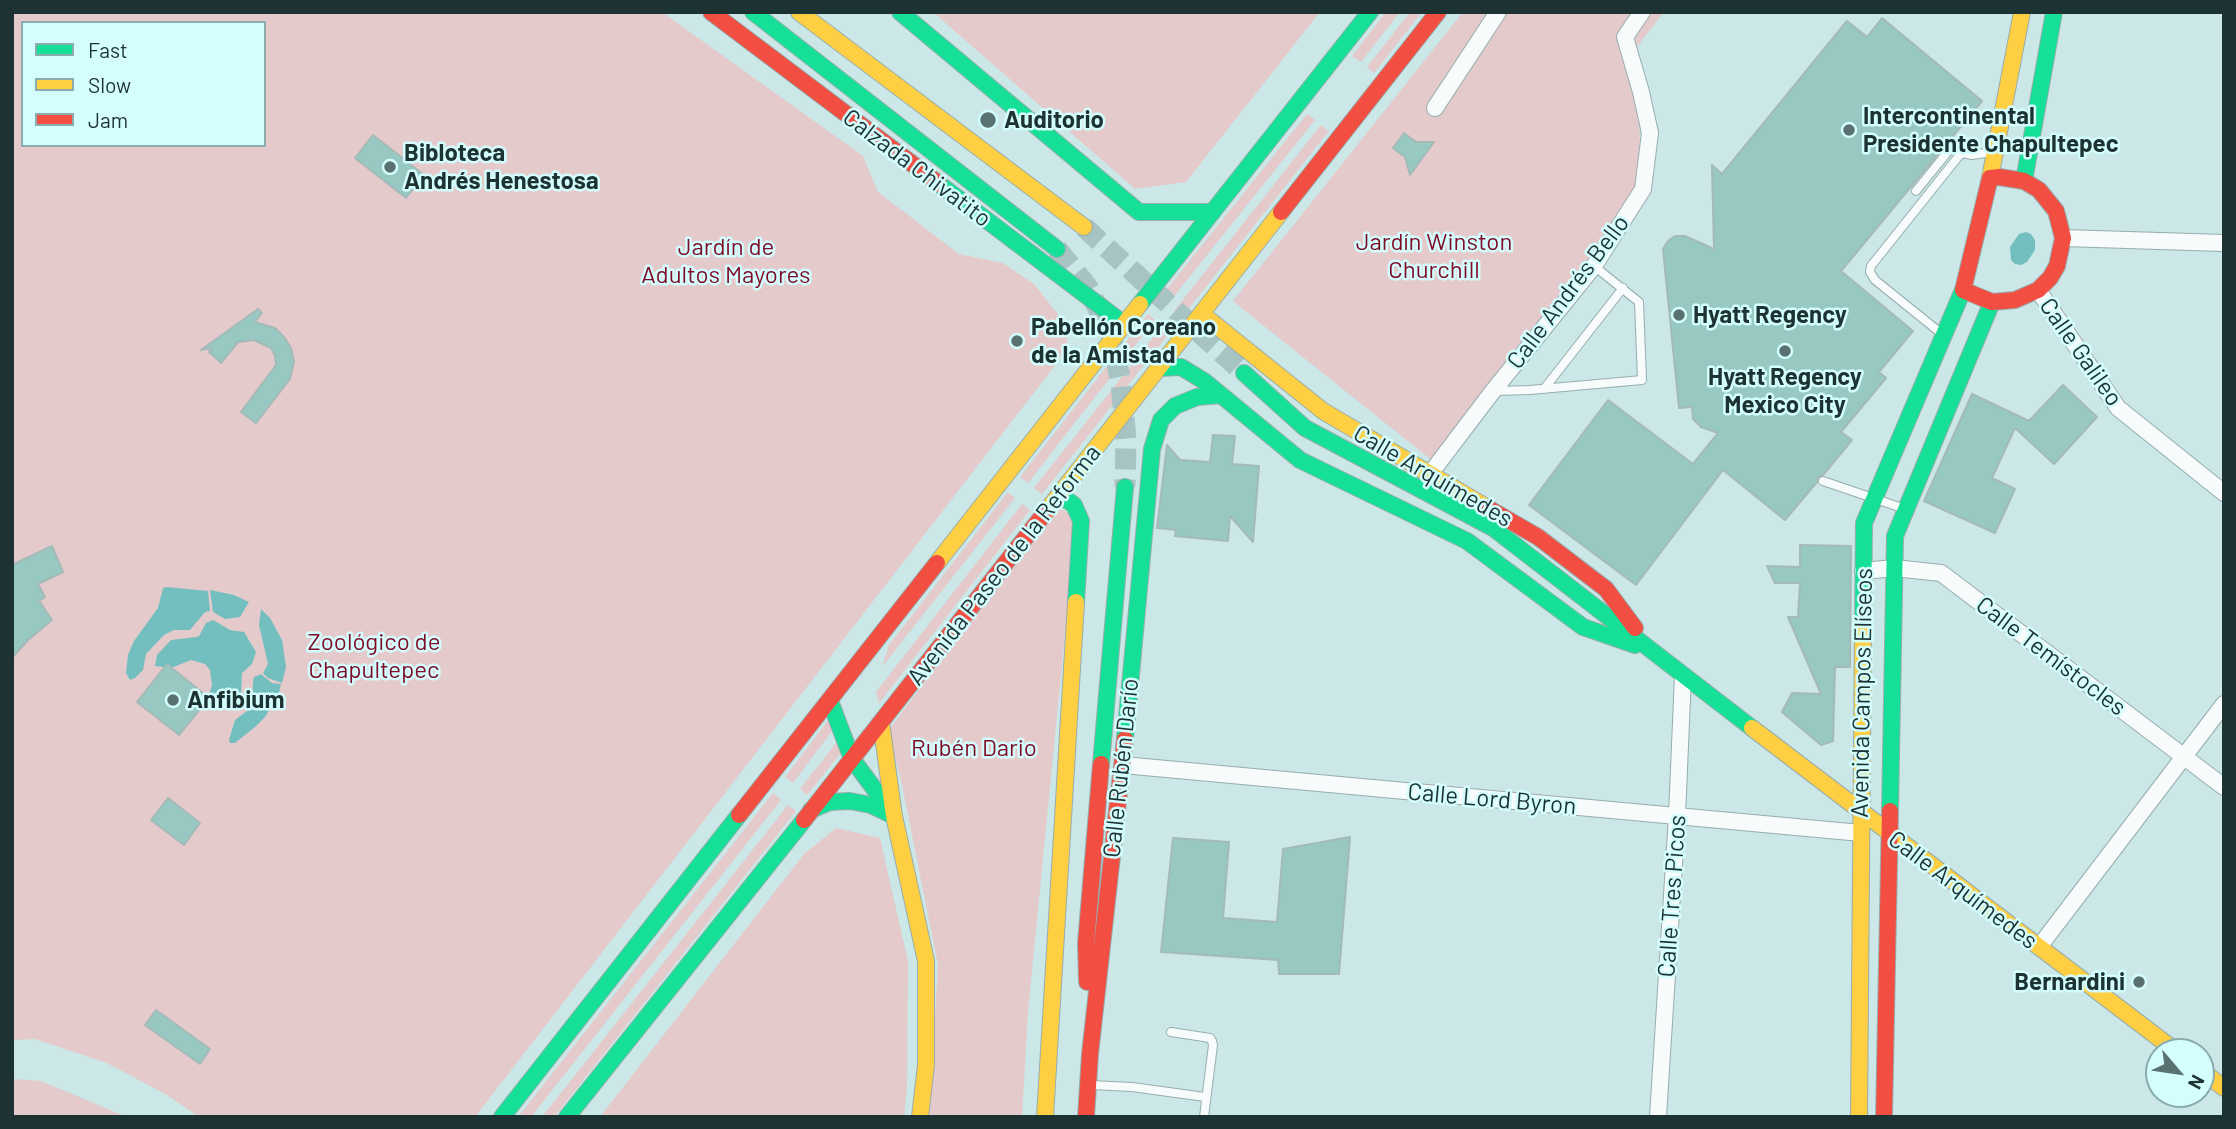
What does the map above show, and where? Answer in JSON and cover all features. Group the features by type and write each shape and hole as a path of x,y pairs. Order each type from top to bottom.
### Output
{"main road":[{"name":"Calzada Chivatito","path":"711,12 1124,324"},
{"path":"753,12 1057,249"},
{"path":"799,12 1084,228"},
{"path":"901,12 1139,212 1213,212"},
{"path":"502,1117 1370,12"},
{"name":"Avenida Paseo de la Reforma","path":"567,1117 852,759 1438,12"},
{"path":"1990,178 2014,178 2039,190 2049,200 2061,224 2063,238 2057,266 2050,278 2038,290 2015,300 1992,302 1963,290 1990,178 2022,12"},
{"path":"2024,181 2054,12"},
{"name":"Avenida Campos Elíseos","path":"1858,1117 1864,523 1963,290"},
{"name":"Avenida Campos Elíseos","path":"1884,1117 1895,536 1992,302"},
{"name":"Calle Arquímedes","path":"1202,314 1323,411 1538,537 1606,589 1650,650"},
{"name":"Calle Arquímedes","path":"1159,368 1181,367 1204,381 1300,460 1467,541 1583,627 1650,650"},
{"name":"Calle Arquímedes","path":"1244,373 1305,428 1493,528 2159,1038"},
{"name":"Calle Rubén Darío","path":"1086,1117 1090,1054 1123,765 1152,449 1161,420 1175,406 1197,397 1221,395"},
{"path":"1090,1054 1086,943 1125,486"},
{"name":"Calle Rubén Darío","path":"1045,1117 1081,521 1074,505 1059,494"},
{"path":"830,701 852,759 894,816"},
{"path":"881,722 894,816 926,961 926,1066 919,1117"},
{"path":"811,810 830,802 850,801 871,805 894,816"}],"street":[{"path":"1434,108 1498,12"},
{"name":"Calle Andrés Bello","path":"1430,474 1594,266 1643,189 1650,133 1625,37 1642,12"},
{"path":"2063,238 2224,243"},
{"name":"Calle Galileo","path":"2038,290 2118,408 2224,493"},
{"name":"Calle Temístocles","path":"1863,571 1894,568 1941,573 2224,787"},
{"name":"Calle Tres Picos","path":"1658,1117 1683,675"},
{"path":"2039,947 2224,704"},
{"name":"Calle Lord Byron","path":"1123,765 1861,833"}],"lane":[{"path":"1916,191 1950,149 1956,146 1972,155 1995,151"},
{"path":"1944,335 1875,280 1870,272 1875,261 1958,157 1968,153"},
{"path":"1493,391 1642,380 1639,302 1594,266"},
{"path":"1544,389 1623,288"},
{"path":"1823,481 1905,509"},
{"path":"1171,1032 1210,1038 1212,1041 1204,1117"},
{"path":"1088,1084 1205,1097"}],"green space":[{"name":"Zoológico de Chapultepec","path":"12,12 662,12 863,156 878,192 959,254 1003,263 1034,284 1069,328 1066,348 1053,368 475,1117 199,1117 167,1095 107,1063 35,1039 12,1040"},
{"path":"933,12 1320,12 1186,182 1135,189"},
{"path":"1386,12 1400,12 1361,62 1352,56"},
{"path":"1410,12 1422,12 1374,73 1367,67"},
{"name":"Jardín Winston Churchill","path":"1463,12 1664,12 1636,48 1642,188 1610,238 1434,462 1233,301"},
{"path":"1307,114 1315,120 1167,305 1159,299"},
{"path":"1321,125 1329,131 1182,317 1174,311"},
{"path":"1148,314 1155,320 1028,483 1020,477"},
{"path":"1163,325 1170,332 1042,494 1034,488"},
{"path":"1008,492 1015,498 882,667 889,645"},
{"path":"1022,504 1030,510 879,703 876,692"},
{"name":"Rubén Dario","path":"1055,507 1071,514 1075,532 1028,1012 1022,1117 929,1117 938,965 901,780 888,731"},
{"path":"829,719 832,731 793,783 785,777"},
{"path":"836,743 840,754 807,795 800,789"},
{"path":"773,793 781,800 531,1117 518,1117"},
{"path":"788,805 796,811 554,1117 542,1117"},
{"path":"836,828 880,838 908,961 907,1088 904,1117 600,1117 804,854"},
{"path":"12,1079 41,1081 127,1117 12,1117"}],"water":[{"path":"2026,232 2035,240 2035,250 2027,262 2015,264 2011,260 2010,247 2019,234"},
{"path":"163,588 208,591 210,611 205,612 190,630 174,630 164,635 146,654 143,670 130,680 126,673 128,655 134,641 158,608"},
{"path":"210,590 234,595 249,602 240,617 225,619 213,612"},
{"path":"261,609 270,618 282,640 286,667 282,683 263,673 268,664 259,625"},
{"path":"213,620 230,630 244,632 256,652 252,664 242,673 241,698 239,703 234,705 209,705 205,702 209,698 206,695 212,685 210,670 205,664 191,660 171,668 155,666 157,655 171,640 199,636 206,623"},
{"path":"261,674 272,683 281,684 279,693 265,717 235,743 230,743 235,720 252,707 254,677"}],"building":[{"path":"1882,18 1982,101 1841,271 1913,331 1879,372 1886,378 1841,432 1852,440 1823,475 1818,477 1817,482 1785,520 1723,470 1636,585 1529,505 1608,400 1693,464 1718,433 1701,427 1693,419 1692,407 1679,408 1663,249 1675,236 1685,236 1714,249 1712,165 1722,174 1847,21 1867,37"},
{"path":"1404,133 1416,142 1434,142 1410,175 1405,157 1393,148"},
{"name":"Bibloteca Andrés Henestosa","path":"373,135 424,175 406,198 355,158"},
{"path":"258,309 262,313 255,322 275,328 284,337 291,348 294,362 290,379 256,423 241,412 276,365 271,348 254,340 238,342 221,363 209,352 212,348 201,350"},
{"path":"2063,385 2097,417 2054,464 2015,428 1992,478 2015,489 1995,533 1924,501 1972,394 2029,421"},
{"path":"1213,435 1235,436 1232,464 1259,466 1253,542 1230,516 1228,541 1175,536 1176,530 1157,528 1167,445 1180,460 1210,462"},
{"path":"1800,545 1851,546 1850,667 1835,667 1833,741 1821,745 1782,712 1792,693 1821,694 1788,617 1798,617 1800,583 1775,583 1767,566 1800,567"},
{"path":"52,546 63,572 38,584 45,597 39,601 52,620 12,658 12,565"},
{"name":"Anfibium","path":"167,664 209,698 179,735 137,702"},
{"path":"168,798 200,823 184,845 151,820"},
{"path":"1350,837 1339,974 1279,974 1278,960 1161,952 1173,838 1229,842 1223,918 1277,922 1283,849"},
{"path":"156,1010 210,1049 200,1064 145,1025"}],"tunnel":[{"path":"1084,227 1244,373"},
{"path":"1057,249 1087,286 1111,335 1121,383 1126,440 1125,487"}],"traffic: fast":[{"path":"753,12 1057,249"},
{"path":"900,12 1139,212 1213,212"},
{"path":"1140,304 1370,12"},
{"path":"2024,181 2054,12"},
{"path":"939,184 1124,324"},
{"path":"1863,624 1864,523 1963,290"},
{"path":"1890,811 1895,536 1992,302"},
{"path":"1159,368 1181,367 1204,381 1300,460 1467,541 1583,627 1635,645"},
{"path":"1244,373 1305,428 1493,528 1752,728"},
{"path":"1125,739 1152,449 1161,420 1175,406 1197,397 1221,395"},
{"path":"1101,764 1125,487"},
{"path":"1059,494 1074,505 1081,521 1076,602"},
{"path":"830,701 852,759 893,814"},
{"path":"811,810 830,802 850,801 871,805 892,815"},
{"path":"502,1117 739,815"},
{"path":"567,1117 804,820"}],"traffic: slow":[{"path":"799,12 1084,227"},
{"path":"1990,178 2022,12"},
{"path":"1044,514 1281,212"},
{"path":"937,563 1140,304"},
{"path":"1202,314 1323,411 1486,507"},
{"path":"1045,1117 1076,602"},
{"path":"1859,1117 1863,624"},
{"path":"881,722 894,816 926,961 926,1065 920,1117"},
{"path":"1752,728 2159,1038"},
{"path":"2215,1081 2224,1088"}],"traffic: jam":[{"path":"711,12 939,184"},
{"path":"1281,212 1438,12"},
{"path":"1999,177 2024,181 2039,190 2056,211 2063,238 2057,266 2038,290 2015,300 1992,302 1963,290 1990,178 1999,177"},
{"path":"1486,507 1538,537 1606,589 1635,628"},
{"path":"804,820 1044,514"},
{"path":"739,815 937,563"},
{"path":"1086,1117 1090,1054 1125,739"},
{"path":"1087,982 1086,943 1101,764"},
{"path":"1884,1117 1890,811"}],"place":[{"name":"Auditorio","path":"988,120"},
{"name":"Intercontinental Presidente Chapultepec","path":"1849,130"},
{"name":"Bibloteca Andrés Henestosa","path":"390,167"},
{"name":"Hyatt Regency","path":"1679,315"},
{"name":"Pabellón Coreano de la Amistad","path":"1017,341"},
{"name":"Hyatt Regency Mexico City","path":"1785,351"},
{"name":"Anfibium","path":"173,700"},
{"name":"Bernardini","path":"2139,982"}],"park label":[{"name":"Jardín de Adultos Mayores","path":"726,261"}]}
